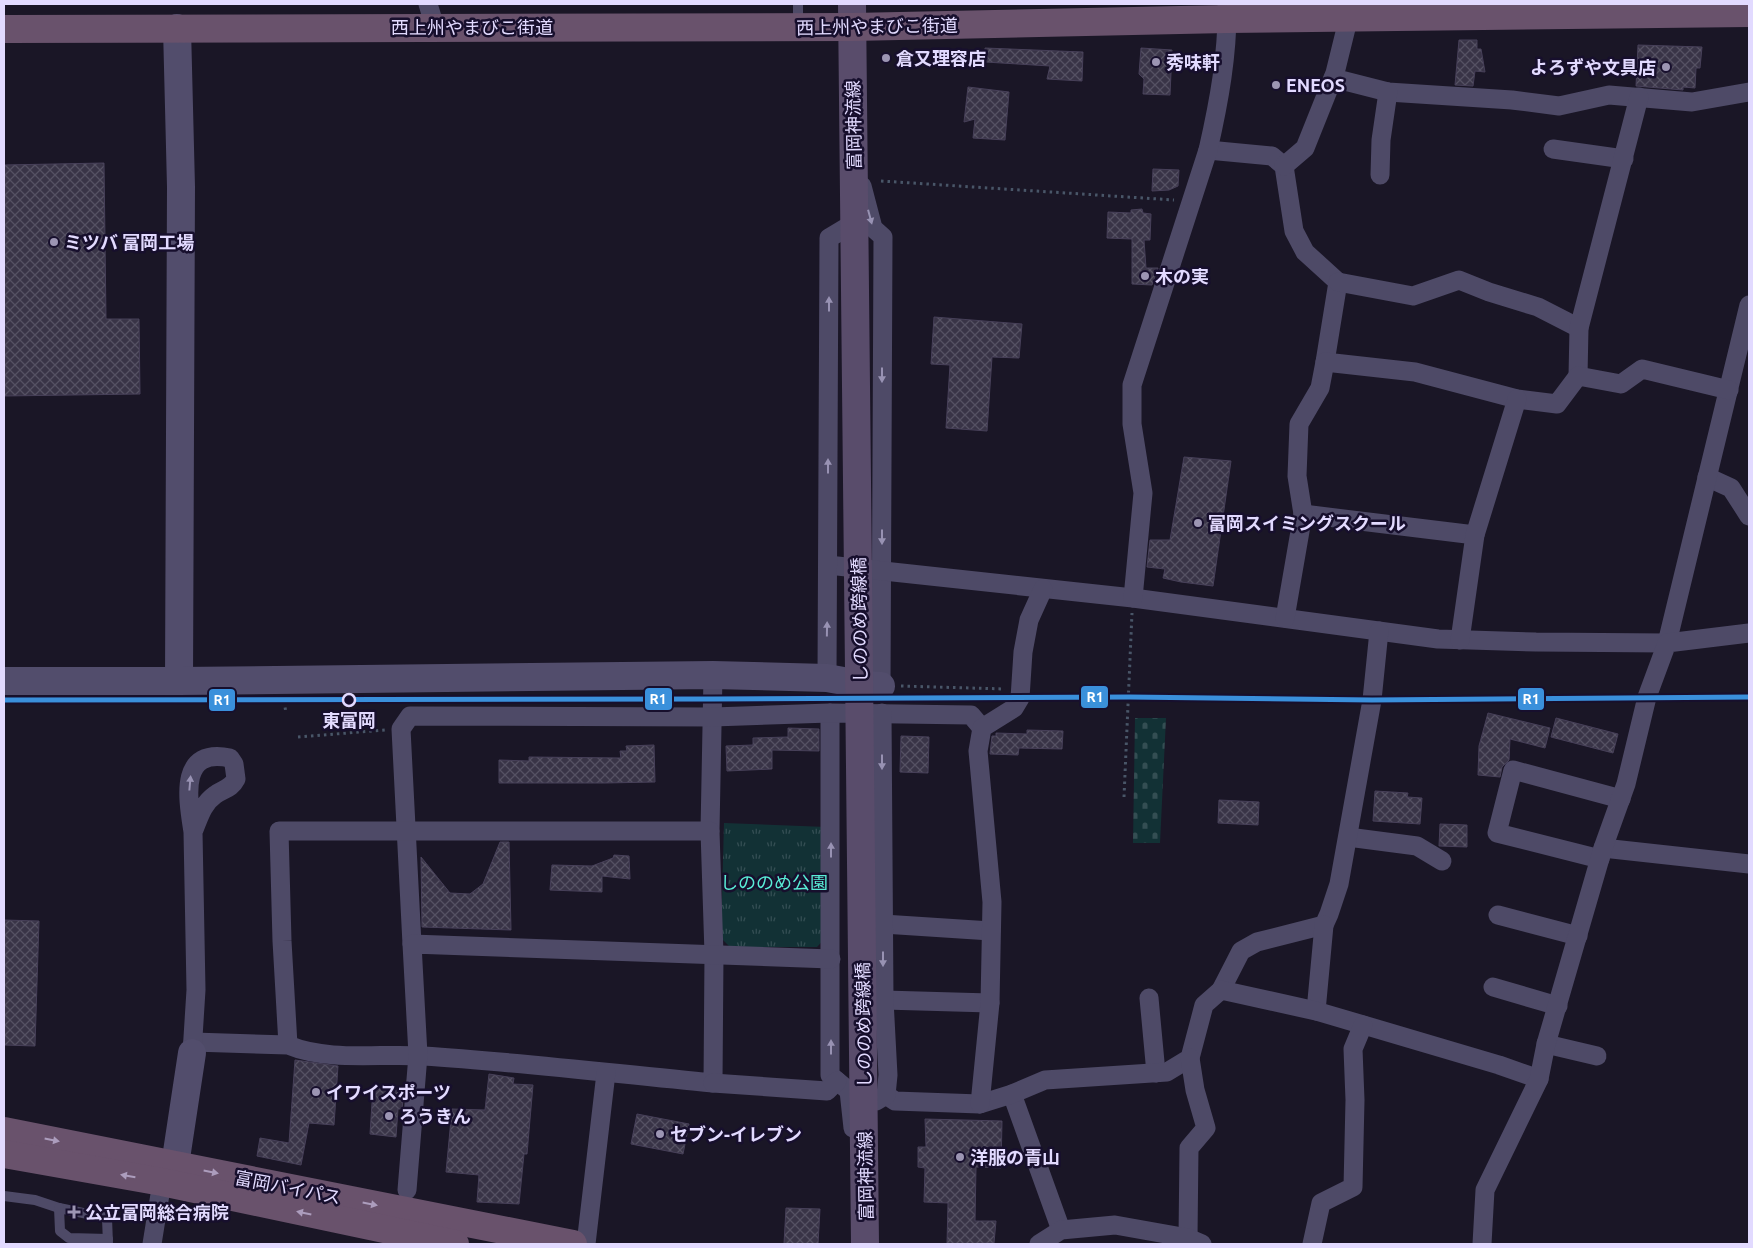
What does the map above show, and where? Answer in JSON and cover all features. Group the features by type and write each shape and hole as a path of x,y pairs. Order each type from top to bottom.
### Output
{"highway":[{"name":"西上州やまびこ街道","path":"4,29 177,28 431,15 852,15 1587,9 1749,13"},
{"name":"富岡バイパス","path":"4,1131 168,1174 393,1238 455,1244"},
{"name":"富岡バイパス","path":"4,1154 168,1174 573,1244"}],"main road":[{"name":"富岡神流線","path":"852,15 854,223"},
{"name":"しののめ跨線橋","path":"854,223 875,1102"},
{"name":"富岡神流線","path":"865,1244 864,1155 875,1102"}],"street":[{"path":"1132,598 1143,493 1132,424 1132,385 1208,150 1226,45 1227,11"},
{"path":"1284,166 1305,148 1333,78 1350,11"},
{"path":"177,28 181,187 179,681"},
{"path":"1333,78 1388,92 1512,100 1559,106 1610,95 1692,102 1749,92"},
{"path":"1380,175 1381,140 1388,92"},
{"path":"1325,362 1415,372 1517,399 1557,404 1578,376 1579,328 1639,97"},
{"path":"1553,149 1624,159"},
{"path":"1208,150 1272,156 1284,166 1294,230 1305,252 1338,282 1413,296 1460,280 1489,292 1538,307 1579,328"},
{"path":"4,680 179,681 713,676 827,678 864,685 882,686 883,237 873,228 853,153"},
{"path":"827,678 829,238 854,223"},
{"path":"1285,618 1303,514 1297,476 1299,424 1320,388 1338,282"},
{"path":"1482,1244 1485,1190 1539,1079 1546,1044 1602,853 1626,784 1647,697 1667,643 1729,390 1746,339 1749,305"},
{"path":"1578,376 1621,384 1642,369 1729,390"},
{"path":"1460,640 1475,534 1517,399"},
{"path":"1707,477 1730,488 1749,516"},
{"path":"1303,514 1475,534"},
{"path":"828,565 1132,598 1438,639 1667,643 1749,632"},
{"path":"982,728 1014,708 1020,698 1023,652 1029,620 1043,589"},
{"path":"1316,1011 1324,925 1339,884 1348,836 1372,700 1379,631"},
{"path":"713,676 710,830 714,954 713,1083"},
{"path":"406,1190 418,1055 401,729 410,716 712,716 830,713 971,714 982,728 978,751 992,902 990,1003 980,1104"},
{"path":"830,713 830,1075 849,1091 852,1125 864,1155"},
{"path":"882,713 884,1000 888,1075 875,1102 980,1104 1012,1094 1045,1080 1167,1072 1190,1058"},
{"path":"1621,799 1513,770 1497,833 1602,853 1749,864"},
{"path":"288,1045 281,932 279,831 710,830"},
{"path":"152,1244 168,1174 192,1048 196,990 193,832"},
{"path":"1348,836 1417,846 1442,861"},
{"path":"1498,915 1578,936"},
{"path":"883,924 991,931"},
{"path":"1039,1244 1061,1230 1115,1225 1195,1241 1189,1148 1206,1128 1195,1090 1190,1058 1204,1005 1221,990 1240,951 1257,942 1324,925"},
{"path":"412,944 831,958"},
{"path":"1493,987 1558,1006"},
{"path":"1221,990 1316,1011 1499,1064 1539,1079"},
{"path":"1149,998 1156,1073"},
{"path":"884,1000 990,1003"},
{"path":"1312,1244 1321,1203 1354,1187 1355,1100 1353,1049 1363,1025"},
{"path":"1546,1044 1597,1056"},
{"path":"192,1048 288,1045 302,1051 351,1055 418,1055 501,1061 606,1073 827,1092 837,1081"},
{"path":"586,1244 606,1073"},
{"path":"1012,1094 1061,1230"}],"lane":[{"path":"4,1196 35,1200 60,1208 107,1218 108,1241 69,1238 60,1231 60,1208"}],"path":[{"path":"882,181 1192,201"},
{"path":"1124,797 1130,697 1132,598"},
{"path":"882,686 1020,690"},
{"path":"298,737 401,729"}],"green space":[{"path":"1135,718 1166,718 1160,843 1133,843"},
{"name":"しののめ公園","path":"724,823 826,827 826,937 817,947 730,947 721,938"}],"building":[{"path":"1459,40 1477,40 1477,49 1481,49 1485,72 1475,71 1473,86 1455,85"},
{"path":"1638,45 1702,47 1700,68 1696,68 1695,88 1683,87 1683,90 1636,86"},
{"path":"985,48 1083,52 1082,81 1047,79 1050,66 985,62"},
{"name":"秀味軒","path":"1141,48 1172,50 1170,95 1143,94 1144,79 1139,74"},
{"path":"968,87 1009,92 1005,140 973,138 975,119 964,122"},
{"name":"ミツバ 富岡工場","path":"104,163 106,319 139,319 140,394 4,396 4,165"},
{"path":"1153,169 1179,170 1178,186 1169,190 1152,191"},
{"path":"1142,209 1143,213 1151,214 1150,240 1144,240 1146,268 1158,268 1152,285 1132,284 1132,239 1107,238 1108,212 1131,213 1131,210"},
{"path":"934,317 1022,324 1019,358 992,357 987,431 946,428 950,365 931,364"},
{"path":"1184,457 1231,461 1213,586 1163,578 1165,569 1147,567 1150,540 1170,540"},
{"path":"1488,713 1550,728 1545,748 1510,739 1509,760 1502,767 1500,777 1478,775 1479,746"},
{"path":"1556,718 1618,734 1613,753 1551,737"},
{"path":"788,728 819,729 819,751 772,750 772,769 727,771 726,746 753,745 753,738 788,737"},
{"path":"1027,730 1063,731 1062,749 1019,748 1018,755 990,754 992,736 996,736 996,733 1027,734"},
{"path":"901,736 929,737 928,773 900,772"},
{"path":"654,745 655,782 499,783 499,760 529,761 529,757 621,758 620,751 627,751 626,746"},
{"path":"1375,791 1408,793 1407,797 1422,798 1420,824 1373,821"},
{"path":"1219,800 1259,802 1258,825 1218,823"},
{"path":"1440,824 1467,825 1467,847 1439,846"},
{"path":"500,842 509,842 511,930 422,927 421,857 450,893 470,894 483,884"},
{"path":"614,855 629,856 630,879 602,876 602,892 550,890 552,865 592,866 613,858"},
{"path":"4,920 39,921 35,1046 4,1045"},
{"path":"295,1060 338,1066 334,1125 309,1123 301,1165 257,1156 260,1138 289,1143"},
{"path":"489,1074 514,1078 513,1084 533,1085 527,1154 524,1154 519,1204 477,1202 479,1175 446,1172 452,1109 485,1110"},
{"path":"373,1088 404,1091 402,1109 398,1109 396,1137 370,1134"},
{"name":"セブン-イレブン","path":"637,1114 689,1124 683,1154 631,1144"},
{"name":"洋服の青山","path":"925,1119 1002,1121 1001,1168 976,1167 975,1221 996,1221 994,1243 947,1244 948,1203 924,1202 925,1168 918,1167 918,1147 926,1147"},
{"path":"786,1208 820,1209 818,1244 784,1244"}],"transit line":[{"name":"R1","path":"4,700 1130,697 1372,700 1749,697"}],"place":[{"name":"倉又理容店","path":"886,58"},
{"name":"秀味軒","path":"1156,62"},
{"name":"よろずや文具店","path":"1666,67"},
{"name":"ENEOS","path":"1276,85"},
{"name":"ミツバ 富岡工場","path":"54,242"},
{"name":"木の実","path":"1145,276"},
{"name":"富岡スイミングスクール","path":"1198,523"},
{"name":"東富岡","path":"349,700"},
{"name":"イワイスポーツ","path":"316,1092"},
{"name":"ろうきん","path":"389,1116"},
{"name":"セブン-イレブン","path":"660,1134"},
{"name":"洋服の青山","path":"960,1157"},
{"name":"公立富岡総合病院","path":"74,1212"}]}
